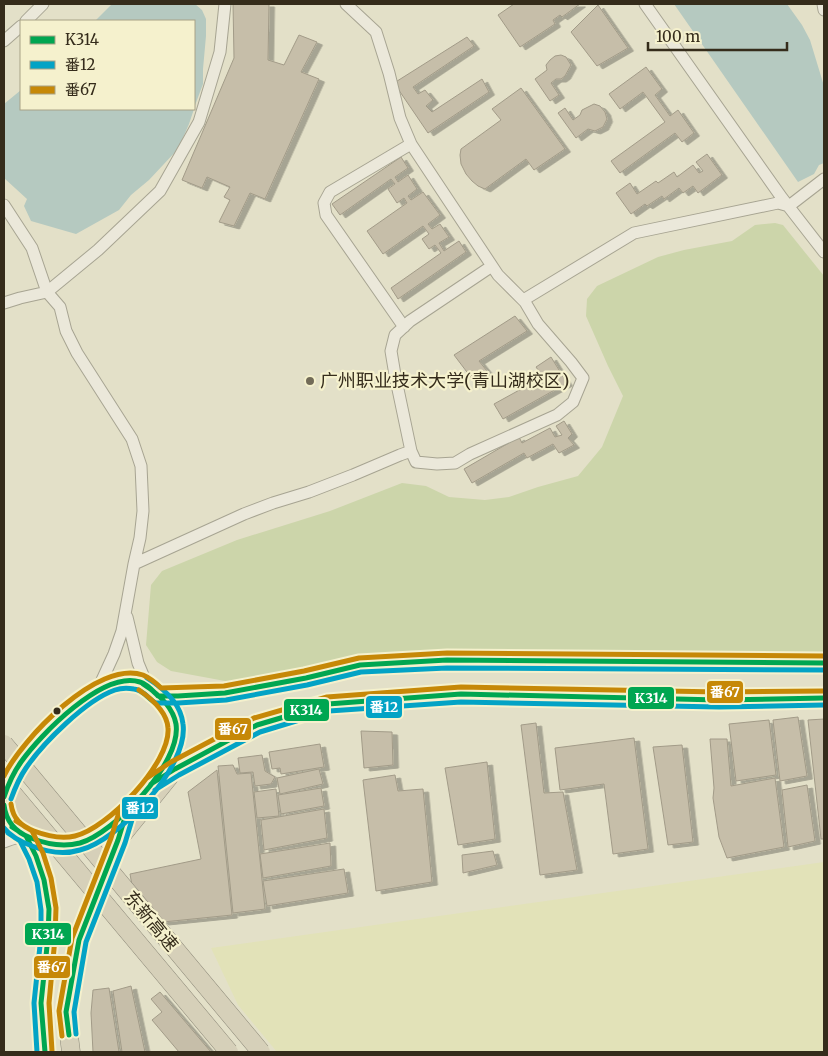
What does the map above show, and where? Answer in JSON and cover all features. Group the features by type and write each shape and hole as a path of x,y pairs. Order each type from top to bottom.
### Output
{"highway":[{"path":"4,797 6,781 40,738 74,708 97,691 113,683 139,682 153,691 178,696 225,693 250,689 360,665 447,660 824,663"},
{"path":"151,784 258,725 328,704 461,694 709,699 824,698"},
{"name":"东新高速","path":"4,744 261,1052"},
{"path":"118,840 176,769"},
{"name":"东新高速","path":"6,781 228,1052"},
{"path":"4,805 12,828 26,836 36,856 44,880 49,909 41,1003 45,1052"},
{"path":"71,1052 66,1012 79,940 118,840 127,810"}],"street":[{"path":"27,20 43,4"},
{"path":"4,303 48,292 98,250 160,191 199,122 220,52 225,4"},
{"path":"346,4 376,32 389,72 400,118 411,144 498,275 525,302 538,324 583,378 573,402 557,415 470,454 455,463 416,462 411,451 395,375 392,351 395,336 410,321 492,266"},
{"path":"645,4 782,198 824,252"},
{"path":"823,4 824,10"},
{"path":"4,41 20,27"},
{"path":"404,327 326,215 324,202 330,192 411,144"},
{"path":"789,206 824,179"},
{"path":"525,302 525,299 634,233 778,203 789,206"},
{"path":"4,205 32,248 48,292 60,307 66,331 82,362 132,439 140,466 143,511 140,538 122,631 97,691"},
{"path":"134,564 244,514 309,492 411,451"},
{"path":"4,842 26,836 44,843 63,846 94,838 106,830 127,810 151,784 168,760 176,732 176,722 165,703 153,691 138,663 126,610"}],"green space":[{"path":"775,223 783,225 824,276 824,659 402,658 251,682 225,681 171,671 157,662 146,645 151,585 162,571 237,540 330,511 402,483 426,486 449,497 485,500 509,497 578,476 602,447 623,396 586,316 587,299 597,286 658,257 732,241 755,225"},
{"path":"824,862 824,1052 277,1052 238,1005 211,948"}],"shaded area":[{"path":"112,4 195,4 202,10 206,19 203,84 195,105 195,20 96,20"},
{"path":"674,4 787,4 810,40 824,86 824,163 819,165 814,174 798,182"},
{"path":"20,91 20,110 194,110 178,149 149,180 131,195 119,210 76,234 31,221 24,206 27,199 4,178 4,104"}],"building":[{"path":"233,4 269,4 268,60 284,65 299,35 317,42 301,72 319,79 265,199 250,193 234,226 219,222 230,200 224,197 230,187 207,177 202,188 182,180 234,58"},
{"path":"514,4 580,4 562,17 560,15 553,20 555,24 520,47 498,15"},
{"path":"598,5 628,48 597,66 571,32"},
{"path":"467,37 474,46 413,87 418,94 425,90 433,100 426,106 432,112 482,79 489,92 428,133 394,83"},
{"path":"561,55 566,57 571,65 565,76 551,83 559,95 550,101 535,79 547,70 546,65 550,60 555,56"},
{"path":"646,67 662,89 655,95 670,116 678,110 694,133 682,142 675,133 620,173 611,161 665,122 643,92 620,109 609,94"},
{"path":"521,88 565,149 534,170 526,159 485,189 478,186 466,174 461,164 461,149 501,120 492,109"},
{"path":"594,104 600,106 605,112 607,119 603,127 595,131 588,129 576,138 558,113 565,108 573,120 580,115 582,110"},
{"path":"707,154 722,175 698,193 693,186 683,193 679,188 664,199 662,196 647,206 645,204 631,214 616,193 630,183 637,194 674,172 677,177 693,165 699,173 703,171 696,162"},
{"path":"401,157 408,168 395,177 398,182 408,175 417,189 408,196 411,200 423,192 440,215 428,224 432,229 440,224 449,237 439,243 444,251 459,241 466,252 398,299 391,288 441,253 435,245 429,249 422,239 429,234 423,226 383,254 367,231 407,203 404,198 397,203 388,189 395,184 391,179 340,215 332,204"},
{"path":"515,316 527,331 479,361 487,371 473,380 454,355"},
{"path":"551,357 567,383 503,419 494,404 543,377 536,367"},
{"path":"564,421 572,434 568,438 574,445 559,453 553,444 527,458 524,453 472,483 464,469 519,437 522,443 550,428 555,437 562,435 556,426"},
{"path":"798,717 807,776 780,781 773,720"},
{"path":"824,719 824,839 821,839 808,720"},
{"path":"769,720 776,775 736,781 729,724"},
{"path":"536,723 544,793 563,792 577,870 540,875 521,725"},
{"path":"361,731 392,732 393,765 364,768"},
{"path":"634,738 648,849 613,854 604,784 560,790 555,748"},
{"path":"710,739 727,739 731,786 775,778 784,847 727,858 719,837 713,798 714,788"},
{"path":"320,744 324,767 281,774 280,768 272,769 269,752"},
{"path":"682,745 693,842 668,845 653,747"},
{"path":"262,755 265,771 275,777 271,784 255,786 253,772 240,773 238,758"},
{"path":"487,762 495,839 458,845 445,768"},
{"path":"233,765 237,774 251,773 265,909 233,913 218,766"},
{"path":"319,769 323,784 280,794 277,778"},
{"path":"217,770 232,915 163,922 133,891 130,874 201,859 188,792"},
{"path":"395,775 398,791 423,789 432,882 376,891 363,780"},
{"path":"807,785 815,841 788,847 782,790"},
{"path":"321,788 324,806 281,814 278,795"},
{"path":"276,789 279,816 257,818 254,792"},
{"path":"324,809 327,838 264,850 261,820"},
{"path":"330,843 331,866 263,878 260,854"},
{"path":"493,851 497,865 463,873 462,855"},
{"path":"344,869 348,893 267,906 263,881"},
{"path":"131,986 145,1052 122,1052 113,991"},
{"path":"109,988 119,1052 93,1052 91,1013 93,990"},
{"path":"160,992 211,1052 179,1052 152,1020 162,1012 151,999"}],"transit line":[{"name":"番67","path":"4,776 27,743 63,706 84,690 105,679 125,673 143,675 161,688 224,686 304,671 359,658 447,653 824,656"},
{"name":"K314","path":"4,797 16,770 42,736 74,707 91,695 108,686 125,681 143,683 158,696 178,696 225,693 306,678 360,665 447,660 824,663"},
{"name":"番12","path":"11,799 17,783 26,768 54,735 91,703 104,695 120,689 129,688 137,690 156,703 178,703 226,700 307,685 361,672 447,668 824,670"},
{"name":"番12","path":"4,828 16,839 38,848 56,852 74,852 96,843 131,817 163,780 175,760 182,741 183,724 179,710 170,697 147,678"},
{"name":"K314","path":"4,805 12,826 20,833 43,842 61,845 80,843 94,837 110,826 143,794 157,776 168,758 175,740 176,724 172,712 159,696 143,684"},
{"name":"番67","path":"147,778 171,762 254,718 327,697 461,687 719,692 824,691"},
{"name":"番67","path":"11,804 16,818 25,827 44,834 60,837 75,836 88,831 119,808 148,776 159,759 166,742 168,728 162,711 139,690"},
{"name":"K314","path":"151,784 257,725 328,704 461,694 719,700 824,698"},
{"name":"番12","path":"155,790 179,775 260,732 329,711 461,702 719,707 824,705"},
{"name":"番67","path":"62,1036 59,1011 72,938 111,838 120,809"},
{"name":"K314","path":"69,1035 66,1012 79,940 118,840 127,811"},
{"name":"番12","path":"76,1034 74,1012 86,942 125,843 134,813"},
{"name":"番67","path":"16,821 32,831 43,853 51,878 56,908 49,1003 52,1051"},
{"name":"K314","path":"12,827 26,836 36,856 44,880 49,909 41,1003 45,1052"},
{"name":"番12","path":"8,833 20,841 29,859 37,882 41,910 41,936 34,1003 37,1052"}],"place":[{"name":"广州职业技术大学(青山湖校区)","path":"310,381"}]}
